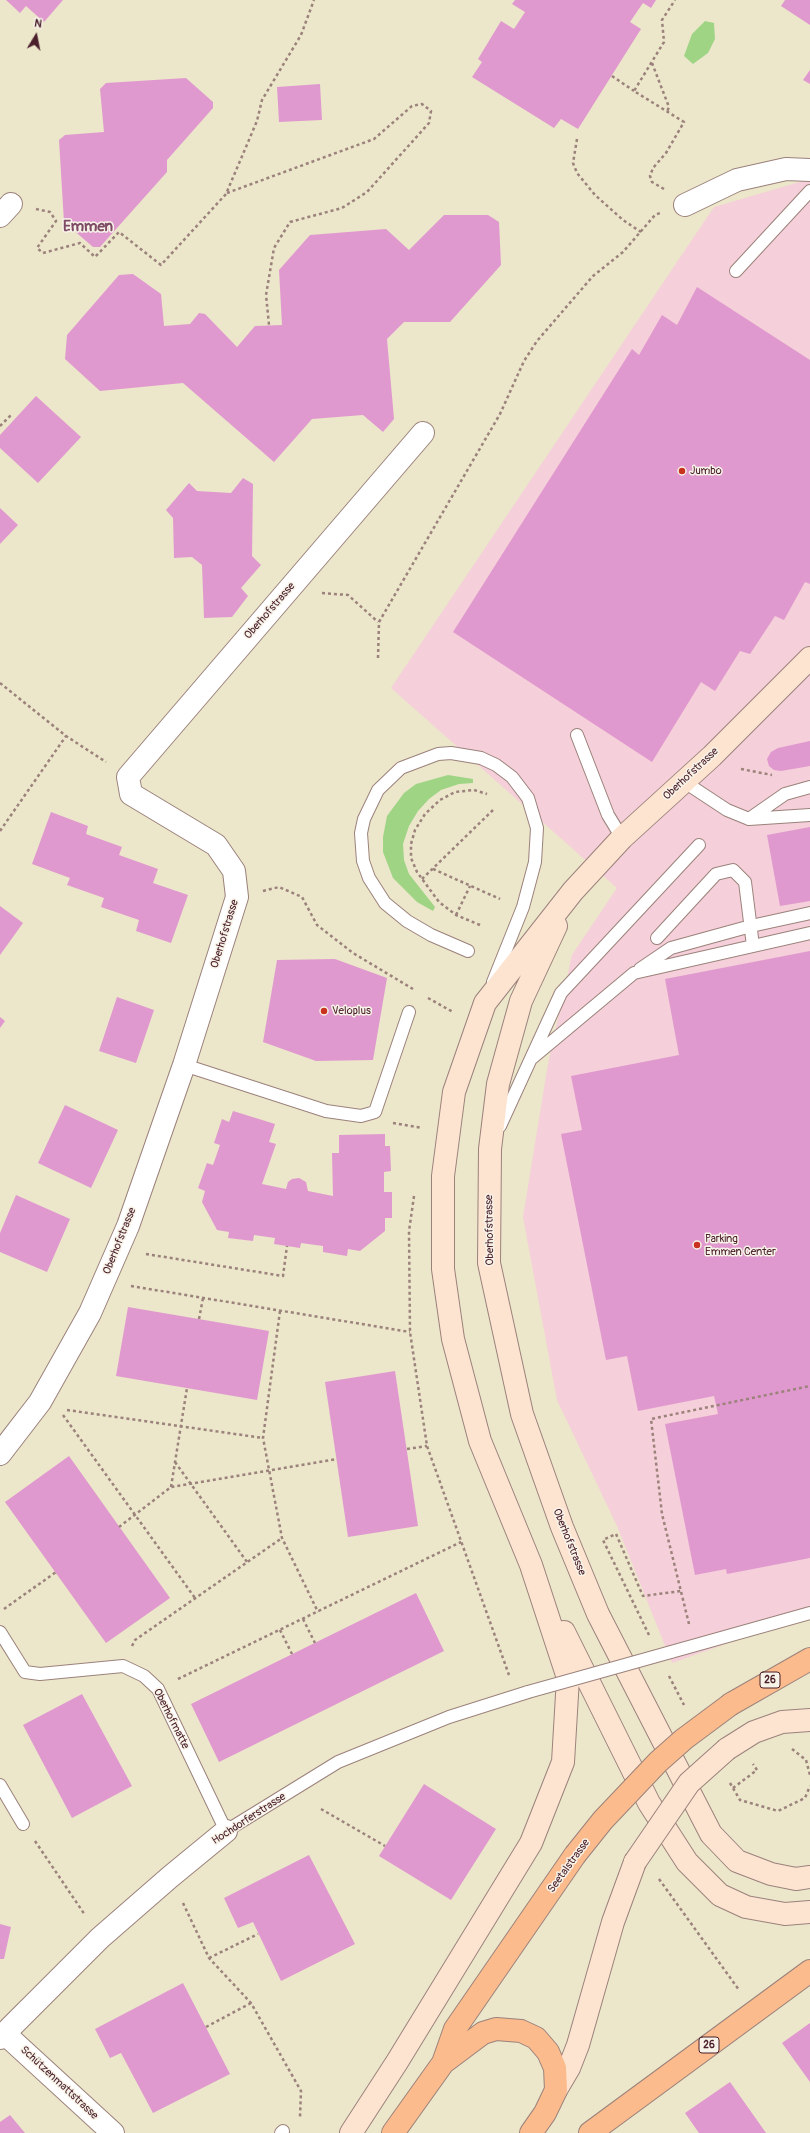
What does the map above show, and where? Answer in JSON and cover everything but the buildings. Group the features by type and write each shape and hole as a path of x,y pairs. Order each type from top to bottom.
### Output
{"main road":[{"name":"Seetalstrasse","path":"393,2133 443,2063 455,2029 575,1855 603,1820 658,1762 684,1739 731,1704 810,1659"},
{"name":"26","path":"590,2133 810,1971"},
{"path":"443,2063 483,2033 496,2029 504,2028 521,2031 536,2038 548,2052 555,2068 556,2090 545,2113 531,2133"}],"street":[{"path":"685,205 737,180 786,169 810,170"},
{"name":"Oberhofstrasse","path":"0,1454 40,1402 90,1313 118,1249 184,1065 237,897 234,871 216,845 131,794 128,777 423,433"},
{"name":"Oberhofstrasse","path":"531,1564 480,1441 453,1339 443,1269 443,1176 454,1092 485,1003 573,891 622,838 683,782 810,658"},
{"name":"Oberhofstrasse","path":"573,891 521,1002 498,1084 490,1149 489,1263 522,1414 562,1527 598,1614 711,1834 737,1861 771,1874 796,1880 810,1877"},
{"path":"531,1564 650,1803 687,1862 720,1895 746,1907 785,1914 810,1912"},
{"path":"351,2133 401,2056 531,1843 563,1762 568,1678 531,1564"},
{"path":"556,2090 569,2068 578,2046 613,1922 635,1862 689,1783 728,1749 754,1732 775,1725 810,1720"},
{"name":"Hochdorferstrasse","path":"2,2035 100,1938 170,1877 226,1832"},
{"name":"Schützenmattstrasse","path":"2,2035 113,2133"}],"lane":[{"path":"736,271 810,191"},
{"path":"577,735 608,815 622,838"},
{"path":"468,950 431,935 407,921 385,903 369,878 363,861 362,833 364,819 378,790 401,768 438,754 451,753 481,758 506,773 528,798 537,828 535,862 523,907 485,1003"},
{"path":"683,782 727,810 749,819 810,815"},
{"path":"749,819 785,794 810,786"},
{"path":"490,1149 527,1062 561,993 699,845"},
{"path":"657,938 716,874 733,870 745,882 753,946"},
{"path":"527,1062 634,973 670,948 751,926 810,914"},
{"path":"634,973 810,933"},
{"path":"184,1065 326,1111 361,1116 375,1112 409,1012"},
{"name":"Hochdorferstrasse","path":"226,1832 338,1762 449,1717 528,1692 810,1613"},
{"path":"0,1632 25,1672 40,1674 123,1666"},
{"name":"Oberhofmatte","path":"123,1666 144,1676 158,1689 226,1832"},
{"path":"0,1785 23,1824"}],"path":[{"path":"5,210 50,212 56,221 37,248 43,253 80,244 95,257 119,232 161,265 226,194 257,121 262,100 301,35 314,0"},
{"path":"634,92 664,42 662,20 675,0"},
{"path":"652,63 670,107 667,112"},
{"path":"612,76 634,92 684,122 666,153 653,168 650,176 652,182 676,196 685,205"},
{"path":"226,194 374,139 412,106 422,104 431,111 429,123 367,192 342,208 290,222 274,248 266,295 269,325"},
{"path":"577,139 573,163 576,173 595,195 623,220 640,232"},
{"path":"378,658 379,622 500,414 524,361 537,341 593,276 623,252 637,236"},
{"path":"0,426 12,414"},
{"path":"299,578 316,592 348,595 379,622"},
{"path":"0,683 66,736 128,777"},
{"path":"0,831 66,736"},
{"path":"480,925 456,915 439,902 417,872 411,858 411,844 415,830 425,814 440,800 455,792 474,790 487,794"},
{"path":"422,879 493,810"},
{"path":"433,869 500,899"},
{"path":"456,915 470,886"},
{"path":"237,897 279,887 302,897 317,925 353,953 420,993"},
{"path":"426,997 453,1013"},
{"path":"375,1112 387,1122 422,1128 421,1135"},
{"path":"414,1194 410,1231 410,1332 427,1446 511,1681"},
{"path":"118,1249 283,1276 287,1246"},
{"path":"104,1281 410,1332"},
{"path":"199,1319 203,1298"},
{"path":"280,1311 263,1438 282,1538 318,1612"},
{"path":"689,1626 662,1514 651,1419 810,1386"},
{"path":"171,1487 187,1388"},
{"path":"195,1598 59,1409 263,1438"},
{"path":"407,1449 427,1446"},
{"path":"119,1527 171,1487 337,1459"},
{"path":"175,1462 247,1562"},
{"path":"123,1666 135,1640 282,1538"},
{"path":"158,1689 461,1542"},
{"path":"0,1612 56,1572"},
{"path":"303,1619 314,1643"},
{"path":"280,1630 292,1654"},
{"path":"790,1747 806,1760 810,1775"},
{"path":"733,1788 757,1770 749,1759"},
{"path":"321,1809 385,1846"},
{"path":"23,1824 100,1938"},
{"path":"657,1877 743,1995"},
{"path":"181,1901 210,1958 251,2003 301,2091 300,2119"},
{"path":"210,1958 258,1934"},
{"path":"206,2027 251,2003"}],"shaded area":[{"path":"810,179 810,1614 672,1663 617,1526 557,1400 523,1217 548,1064 572,955 617,888 391,688 714,207"}],"green space":[{"path":"705,21 714,23 715,39 708,53 693,64 684,56 692,34"},
{"path":"448,775 473,779 473,783 459,784 441,790 429,799 418,811 409,826 403,844 404,860 409,874 435,907 433,911 417,902 393,878 383,852 383,837 387,816 404,793 416,784"}],"place":[{"name":"Jumbo","path":"682,471"},
{"name":"Veloplus","path":"324,1011"},
{"name":"Parking Emmen Center","path":"697,1245"}],"district":[{"name":"Emmen","path":"88,227"}]}
